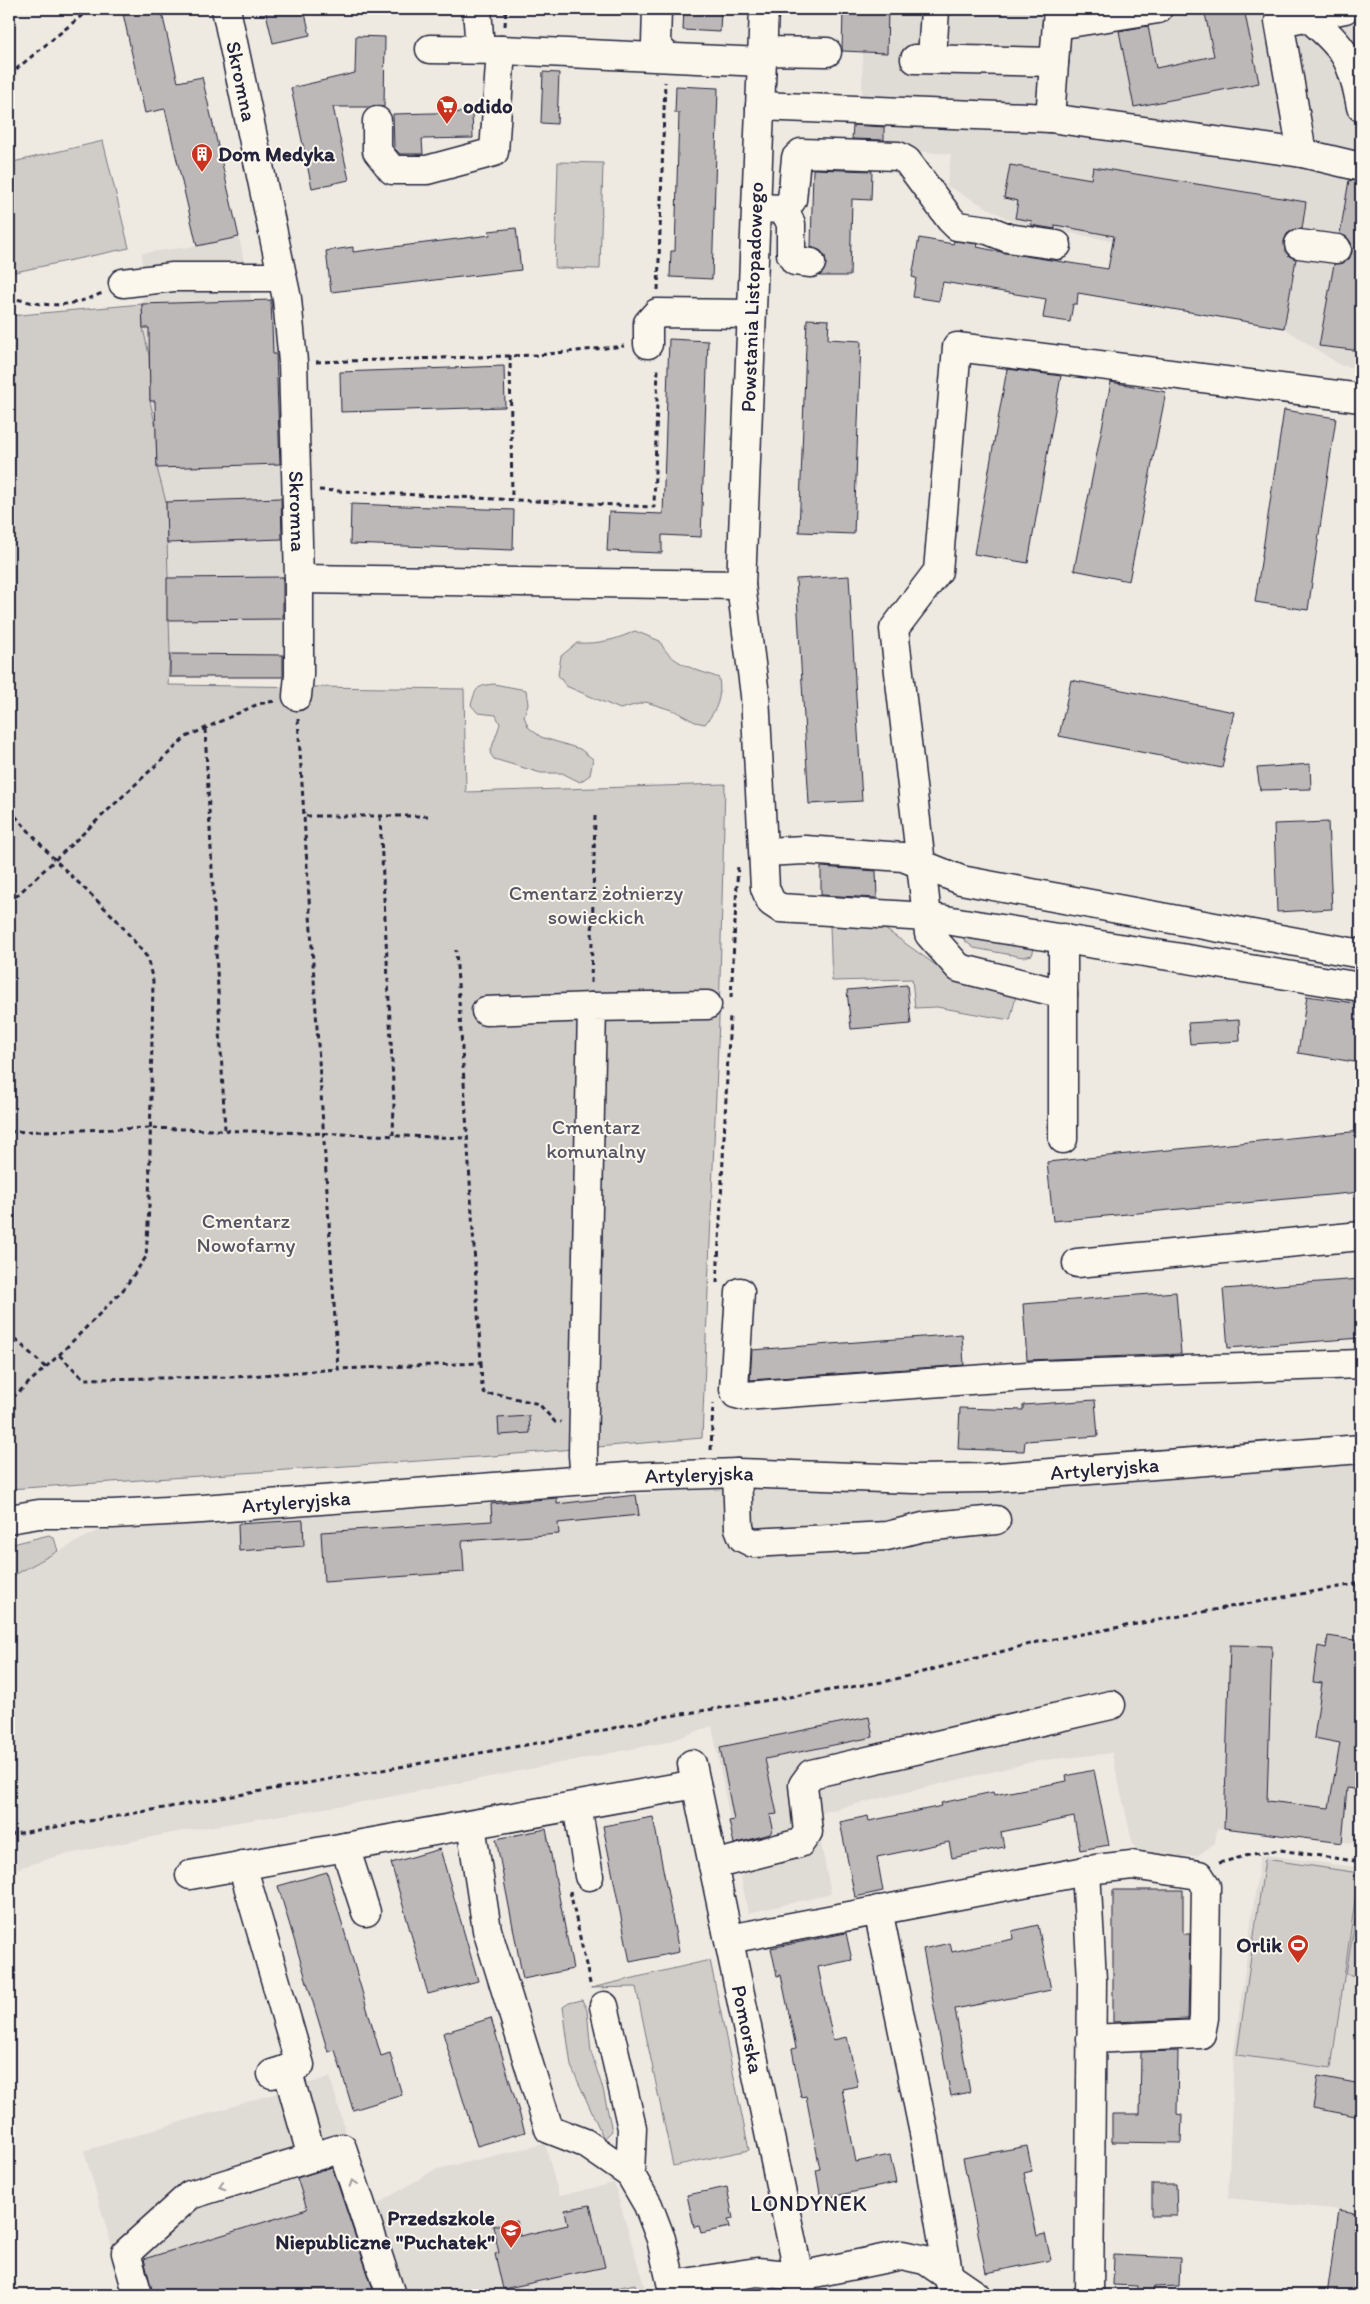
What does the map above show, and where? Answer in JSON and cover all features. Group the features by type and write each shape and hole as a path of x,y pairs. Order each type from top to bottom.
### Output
{"street":[{"name":"Skromna","path":"226,9 287,299 293,362 299,579 741,585"},
{"path":"377,121 378,151 392,170 427,170 494,152 495,42 477,9"},
{"path":"657,9 656,44 666,56"},
{"name":"Powstania Listopadowego","path":"764,9 741,585 755,695 751,854 771,902 780,908 927,917 1361,987"},
{"path":"936,9 924,59 1054,62"},
{"path":"1050,118 1057,17 1158,9"},
{"path":"1302,153 1278,15 1308,17 1345,9"},
{"path":"1308,17 1333,38 1347,56 1361,106"},
{"path":"430,49 495,42 666,56 762,56 827,52"},
{"path":"760,106 1050,118 1302,153 1361,166"},
{"path":"784,209 792,200 796,158 801,153 898,156 907,162 950,220 957,226 988,230 1008,238 1057,245"},
{"path":"756,208 784,209"},
{"path":"784,209 791,224 790,254 795,261 810,263"},
{"path":"1299,244 1337,249"},
{"path":"123,283 173,277 282,277"},
{"path":"648,344 648,323 657,313 752,314"},
{"path":"1062,994 959,968 929,934 894,629 938,571 957,347 1361,398"},
{"path":"297,696 299,675 299,579"},
{"path":"751,854 805,850 903,857 961,880 1361,954"},
{"path":"1063,938 1063,1138"},
{"path":"486,1011 707,1005"},
{"path":"585,1480 589,1007"},
{"path":"1077,1263 1361,1236"},
{"path":"728,1288 734,1389 736,1394 744,1396 1041,1375 1361,1364"},
{"name":"Artyleryjska","path":"38,1514 113,1514 281,1504 585,1480 737,1474 914,1479 986,1478 1361,1449"},
{"path":"737,1474 739,1528 743,1538 753,1544 887,1536 923,1527 996,1520"},
{"path":"9,1515 38,1514"},
{"path":"9,1520 38,1514"},
{"path":"9,1535 113,1514"},
{"path":"713,1865 800,1843 808,1832 802,1785 812,1774 1111,1705"},
{"name":"Pomorska","path":"576,1806 694,1774 801,2286"},
{"path":"190,1875 576,1806 580,1882"},
{"path":"471,1825 487,1930 549,2129 585,2143 630,2174 648,2205 658,2231 673,2290 757,2272 801,2286 902,2255 925,2260 951,2286 976,2295"},
{"path":"345,1847 366,1912"},
{"path":"729,1939 1086,1870 1132,1865 1199,1875 1206,1886 1204,2018 1200,2034 1091,2039"},
{"path":"242,1866 300,2065 279,2071 312,2157"},
{"path":"1086,1870 1092,1980 1089,2295"},
{"path":"878,1910 925,2138 951,2286"},
{"path":"598,1997 632,2128 630,2174"},
{"path":"138,2295 126,2253 190,2196 342,2148 391,2295"}],"path":[{"path":"495,42 506,9"},
{"path":"9,75 86,12"},
{"path":"657,313 666,56"},
{"path":"9,297 42,306 82,302 123,283"},
{"path":"293,362 538,355 658,344 654,507 297,489"},
{"path":"510,356 512,499"},
{"path":"9,903 186,737 258,704 297,696 306,816 338,1369"},
{"path":"205,728 225,1130"},
{"path":"9,809 54,859 116,919 148,957 152,981 146,1257 123,1290 46,1368 9,1401"},
{"path":"306,816 429,816"},
{"path":"380,816 394,1104 393,1135"},
{"path":"589,1007 583,992 591,986 596,816"},
{"path":"728,1288 751,854"},
{"path":"456,950 482,1387 486,1395 497,1394 539,1404 555,1422 584,1423"},
{"path":"9,1132 150,1128 325,1132 467,1138"},
{"path":"9,1333 46,1368"},
{"path":"59,1355 84,1379 236,1378 338,1369 481,1363"},
{"path":"712,1451 713,1401"},
{"path":"9,1835 583,1735 657,1718 888,1681 1038,1642 1361,1584"},
{"path":"1199,1875 1214,1864 1253,1854 1280,1850 1361,1862"},
{"path":"580,1882 598,1997"}],"shaded area":[{"path":"826,9 1361,9 1361,368 1342,366 1284,328 1103,297 1113,241 1016,223 947,186 951,154 852,146 853,124 869,102 869,96 862,95 863,52 842,51 843,15 828,15"},
{"path":"239,237 252,301 287,299 286,677 170,677 166,502 157,468 156,428 150,401 149,355 143,328 142,253 197,246"},
{"path":"1361,1464 1361,1844 1217,1828 1215,1843 1197,1856 1144,1856 1133,1845 1112,1753 1036,1761 815,1814 831,1894 748,1913 712,1726 667,1742 368,1801 177,1832 58,1856 9,1871 9,1578 97,1531 716,1489 1047,1488"},
{"path":"1267,1855 1361,1868 1361,2212 1228,2198 1234,2052 1260,1856"},
{"path":"330,2077 366,2203 374,2206 434,2170 545,2144 559,2196 614,2183 647,2295 472,2295 471,2292 460,2295 126,2295 84,2151"}],"green space":[{"path":"103,141 129,248 15,272 9,243 9,163"},
{"path":"558,162 603,163 600,269 555,268"},
{"name":"Cmentarz Nowofarny","path":"142,304 143,328 149,355 150,401 156,428 157,468 166,502 170,654 168,685 464,689 466,792 725,784 719,1019 702,1438 492,1456 9,1489 9,316"},
{"path":"635,631 660,641 664,649 677,661 719,678 720,691 718,703 713,714 705,724 695,722 675,711 646,702 620,709 566,686 558,675 561,656 577,643 607,641"},
{"path":"494,684 526,690 528,704 524,716 528,727 541,737 580,749 593,759 590,775 580,782 562,773 541,773 494,759 490,753 500,724 496,715 478,713 471,705 474,695 480,687"},
{"path":"878,924 954,978 1016,996 1010,1020 937,1007 915,1008 912,979 832,981 830,925"},
{"path":"963,929 1035,946 1032,955 1023,957 974,948 964,940"},
{"path":"49,1535 54,1538 58,1551 9,1578 9,1545"},
{"name":"Orlik","path":"1265,1859 1359,1873 1331,2068 1237,2055"},
{"path":"1361,1883 1361,1977 1346,1974"},
{"path":"710,1960 749,2150 673,2166 636,1987 591,1988"},
{"path":"582,2000 587,2010 591,2052 603,2089 612,2131 604,2139 571,2066 563,2007 569,2003"},
{"path":"635,2284 639,2295 582,2295"}],"building":[{"name":"Dom Medyka","path":"122,9 161,9 178,82 202,77 239,237 197,246 165,109 145,113"},
{"path":"265,9 304,9 310,35 273,43"},
{"path":"684,9 721,9 720,32 683,30"},
{"path":"843,9 888,9 887,53 842,51"},
{"path":"1204,9 1244,9 1259,83 1134,107 1119,31 1148,26 1156,68 1214,56"},
{"path":"356,36 385,37 384,107 333,107 349,180 312,188 291,88 355,73"},
{"path":"543,72 559,73 557,124 541,123"},
{"path":"676,86 718,88 712,279 670,277 671,251 675,251 679,113 675,113"},
{"path":"472,112 473,138 422,139 423,154 400,154 394,148 393,114"},
{"path":"853,125 884,127 884,140 852,139"},
{"path":"1010,165 1091,179 1093,167 1306,202 1302,229 1293,230 1287,234 1284,241 1285,250 1289,256 1296,259 1284,328 1078,293 1077,304 1073,304 1070,322 1043,318 1046,299 943,282 939,301 913,297 916,278 912,277 919,238 953,244 954,241 978,244 977,247 1006,253 1108,269 1114,236 1055,225 1055,229 1031,225 1032,221 1015,218 1018,201 1004,198"},
{"path":"813,169 872,171 871,200 852,199 850,276 819,276 826,264 825,256 821,251 811,247"},
{"path":"1349,180 1361,182 1361,351 1319,346 1334,264 1343,263 1349,259 1352,252 1351,243 1347,237 1340,234"},
{"path":"516,228 521,270 331,292 326,251 353,247 353,252 490,235 489,231"},
{"path":"271,300 273,354 276,354 280,464 157,468 155,401 150,401 149,328 143,328 142,304"},
{"path":"807,319 829,320 828,339 861,341 854,534 799,532"},
{"path":"669,339 708,341 701,537 662,535 662,553 607,551 609,512 663,514"},
{"path":"504,366 505,407 341,412 340,372"},
{"path":"1007,369 1061,376 1028,563 974,554"},
{"path":"1111,382 1166,392 1129,581 1074,570"},
{"path":"1284,410 1336,418 1308,610 1255,602"},
{"path":"281,498 282,539 167,543 166,502"},
{"path":"351,504 514,510 513,550 350,544"},
{"path":"849,576 862,801 809,804 796,579"},
{"path":"283,577 283,619 167,620 167,578"},
{"path":"170,654 283,655 283,677 170,677"},
{"path":"1071,680 1234,712 1222,768 1059,736"},
{"path":"1310,764 1311,789 1260,790 1257,768"},
{"path":"1328,822 1332,909 1277,912 1274,824"},
{"path":"821,867 876,871 877,898 821,895"},
{"path":"907,985 911,1024 851,1029 847,990"},
{"path":"1307,996 1361,1004 1361,1063 1298,1053"},
{"path":"1239,1020 1240,1041 1190,1044 1188,1023"},
{"path":"1361,1131 1361,1192 1053,1221 1047,1162"},
{"path":"1361,1279 1361,1338 1228,1348 1223,1289"},
{"path":"1176,1292 1181,1354 1027,1360 1023,1304"},
{"path":"962,1334 964,1365 750,1380 752,1350"},
{"path":"1095,1400 1098,1436 1025,1441 1024,1451 958,1449 960,1408 1023,1410 1023,1405"},
{"path":"529,1416 530,1433 499,1435 498,1418"},
{"path":"636,1495 639,1515 558,1523 559,1534 462,1541 464,1572 324,1582 321,1532 492,1521 491,1504 557,1498 557,1504"},
{"path":"303,1520 304,1546 239,1551 238,1524"},
{"path":"1328,1636 1361,1641 1361,1790 1347,1788 1342,1843 1224,1828 1230,1645 1272,1646 1267,1801 1329,1808 1340,1743 1314,1738 1322,1683 1313,1682 1318,1646 1326,1648"},
{"path":"869,1717 873,1737 765,1759 777,1814 770,1815 773,1828 770,1834 734,1844 729,1821 734,1820 720,1747"},
{"path":"1094,1770 1109,1845 1080,1850 1074,1817 1001,1832 1004,1847 952,1858 949,1842 877,1857 883,1891 855,1897 840,1822 868,1816 869,1821 942,1806 941,1803 993,1792 994,1795 1067,1781 1066,1776"},
{"path":"653,1817 679,1952 630,1962 603,1826"},
{"path":"546,1829 573,1969 523,1979 496,1839"},
{"path":"440,1849 478,1981 428,1994 391,1863"},
{"path":"327,1872 381,2056 390,2053 402,2095 353,2110 335,2050 328,2052 278,1886"},
{"path":"1113,1890 1183,1890 1183,1934 1190,1934 1188,2019 1113,2022"},
{"path":"1038,1925 1051,1990 955,2009 970,2092 951,2096 923,1949 950,1943 952,1952 1013,1939 1012,1931"},
{"path":"846,1933 852,1960 818,1967 833,2040 847,2037 858,2086 842,2089 856,2162 890,2155 896,2183 821,2199 816,2170 820,2169 806,2096 801,2097 792,2049 796,2048 781,1975 777,1976 771,1948"},
{"path":"491,2018 525,2132 477,2146 443,2033"},
{"path":"1178,2051 1177,2114 1182,2115 1181,2143 1112,2142 1112,2114 1140,2114 1141,2052"},
{"path":"1318,2076 1361,2084 1361,2117 1313,2108"},
{"path":"1027,2146 1032,2171 1024,2173 1037,2236 1045,2234 1051,2260 986,2273 963,2158"},
{"path":"332,2167 375,2295 153,2295 144,2259 307,2209 297,2178"},
{"path":"1152,2184 1176,2184 1177,2216 1152,2216"},
{"path":"727,2187 733,2219 728,2220 730,2227 701,2233 699,2226 694,2227 687,2195"},
{"path":"590,2205 605,2267 503,2289 495,2254 499,2253 493,2226 517,2221 520,2236 568,2225 565,2210"},
{"path":"1339,2210 1361,2214 1361,2295 1327,2295"},
{"path":"1114,2255 1180,2258 1179,2286 1154,2287 1153,2292 1137,2291 1137,2286 1113,2285"}],"place":[{"name":"odido","path":"447,125"},
{"name":"Dom Medyka","path":"202,173"},
{"name":"Orlik","path":"1298,1964"},
{"name":"Przedszkole Niepubliczne \"Puchatek\"","path":"511,2249"}],"district":[{"name":"LONDYNEK","path":"809,2203"}],"park label":[{"name":"Cmentarz żołnierzy sowieckich","path":"596,905"},
{"name":"Cmentarz komunalny","path":"596,1139"}]}
